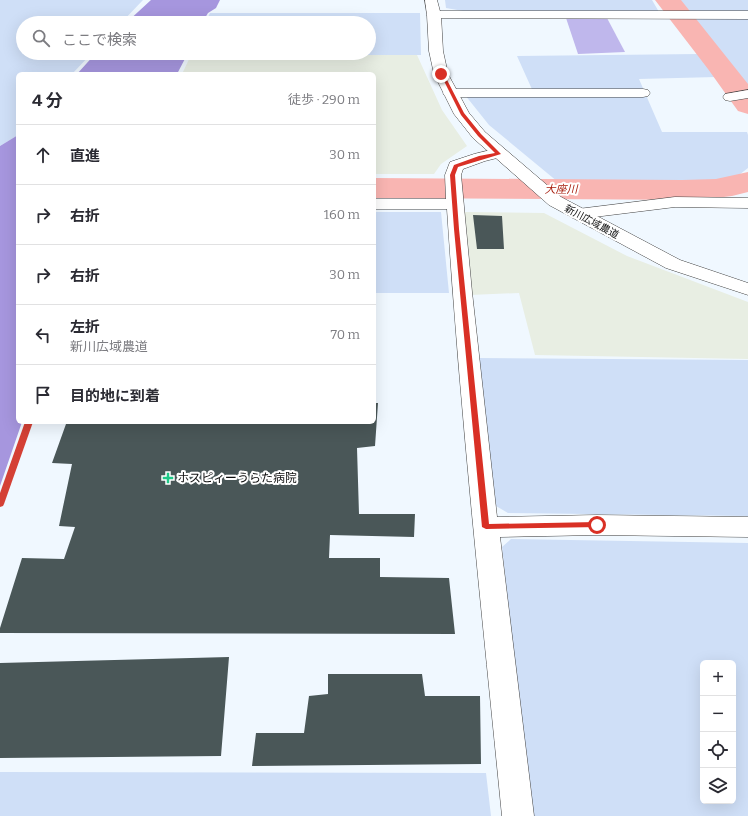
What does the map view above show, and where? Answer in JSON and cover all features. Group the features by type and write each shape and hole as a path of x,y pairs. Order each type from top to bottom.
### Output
{"street":[{"name":"新川広域農道","path":"431,0 434,15 436,51 441,74 462,114 479,135 499,154 555,201 578,214 673,264 748,289"},
{"path":"434,15 748,15"},
{"path":"450,93 643,93"},
{"path":"730,97 748,94"},
{"path":"499,154 480,157 456,166 453,175 486,527 518,816"},
{"path":"376,204 455,202"},
{"path":"578,214 675,202 748,203"},
{"path":"486,527 597,525 748,527"}],"shaded area":[{"path":"0,0 143,0 128,16 16,16 16,60 85,60 74,72 16,72 16,136 0,146"},
{"path":"151,0 220,0 216,8 206,16 134,16"},
{"path":"445,0 652,0 659,12 463,11 446,8"},
{"path":"675,0 748,0 748,12 683,12"},
{"path":"210,13 420,13 421,55 376,55 376,16 208,16"},
{"path":"566,18 607,18 625,52 578,54"},
{"path":"691,18 748,18 748,89 744,89"},
{"path":"698,54 716,77 639,79 662,132 747,132 748,168 735,178 704,184 558,182 489,125 465,95 535,96 517,56"},
{"path":"376,55 417,55 442,110 467,146 441,164 434,174 376,174 376,72 183,72 189,60 376,60"},
{"path":"90,60 184,60 178,72 79,72"},
{"path":"16,136 16,424 21,424 0,486 0,146"},
{"path":"376,212 441,212 449,293 376,293"},
{"path":"463,212 544,213 627,256 748,302 748,359 535,355 519,293 470,295"},
{"path":"478,358 748,360 748,516 508,513 496,506"},
{"path":"511,539 748,543 748,816 531,816 502,547"},
{"path":"0,772 486,773 491,816 0,816"}],"building":[{"path":"473,215 502,216 504,249 477,249"},
{"path":"376,403 378,403 375,446 357,448 359,514 415,514 414,537 330,535 329,558 380,558 380,577 449,578 455,634 0,633 0,628 22,558 64,559 75,527 59,526 72,464 52,463 66,424 376,424"},
{"path":"229,657 221,756 0,758 0,663"},
{"path":"328,674 422,674 425,696 480,696 481,764 252,766 256,733 304,733 309,696 328,694"}],"waterway":[{"name":"大座川","path":"668,0 718,63 748,105"},
{"name":"大座川","path":"376,188 699,190 716,189 748,182"},
{"path":"0,504 28,424"}],"place":[{"name":"ホスピィーうらた病院","path":"168,478"}],"route":[{"path":"441,74 462,114 479,135 499,154 480,157 456,166 453,175 456,229 486,527 597,525"}]}
